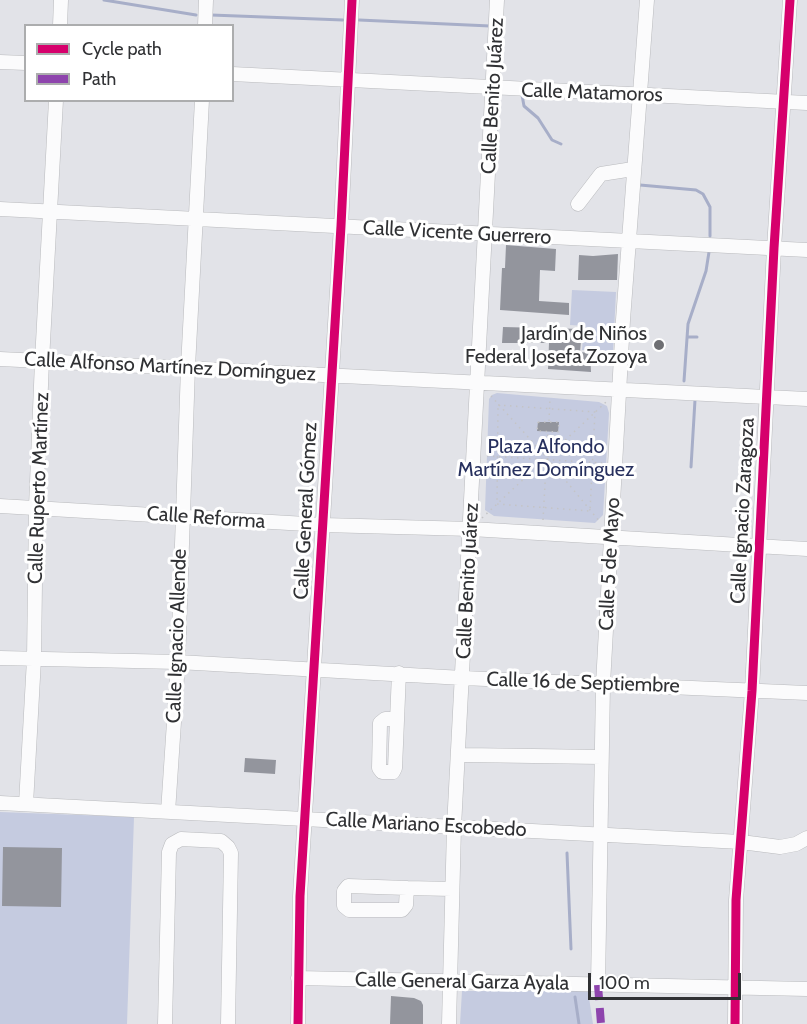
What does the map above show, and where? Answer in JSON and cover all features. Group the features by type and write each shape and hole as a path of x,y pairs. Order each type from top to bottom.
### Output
{"street":[{"path":"60,24 62,0"},
{"path":"205,24 206,0"},
{"name":"Calle General Gómez","path":"298,1024 304,818 341,226 352,0"},
{"name":"Calle Benito Juárez","path":"449,1024 454,827 497,0"},
{"name":"Calle 5 de Mayo","path":"598,985 603,684 628,242 647,0"},
{"name":"Calle Ignacio Zaragoza","path":"735,1024 736,900 752,691 774,248 790,0"},
{"path":"0,62 24,63"},
{"name":"Calle Matamoros","path":"234,74 807,103"},
{"name":"Calle Ruperto Martínez","path":"26,804 34,659 36,507 42,361 56,102"},
{"name":"Calle Ignacio Allende","path":"168,812 178,662 188,367 202,102"},
{"path":"578,204 600,174 633,169"},
{"name":"Calle Vicente Guerrero","path":"0,209 807,250"},
{"name":"Calle Alfonso Martínez Domínguez","path":"0,359 807,399"},
{"name":"Calle Reforma","path":"0,506 322,525 543,532 807,549"},
{"name":"Calle 16 de Septiembre","path":"0,658 178,662 463,678 807,693"},
{"path":"397,719 399,673"},
{"path":"465,755 601,757"},
{"name":"Calle Mariano Escobedo","path":"0,803 600,834 741,842 780,847 796,844 807,837"},
{"path":"194,839 195,813"},
{"path":"209,839 210,813"},
{"path":"165,1024 169,852 175,841 194,839 221,841 231,853 228,1024"},
{"path":"406,888 452,889"},
{"name":"Calle General Garza Ayala","path":"298,978 807,989"}],"path":[{"path":"478,382 547,458 612,536"},
{"path":"549,422 551,386"},
{"path":"471,529 619,390"},
{"path":"498,405 595,412"},
{"path":"497,504 498,405"},
{"path":"590,511 595,412"},
{"path":"538,422 559,422 558,432 548,431 537,431 538,422"},
{"path":"543,532 548,431"},
{"path":"475,455 615,464"},
{"path":"497,504 590,511"}],"green space":[{"path":"572,290 616,292 613,352 582,350 584,326 570,325"},
{"name":"Plaza Alfondo Martínez Domínguez","path":"497,393 599,402 607,406 609,413 603,515 595,523 494,516 485,510 489,399"},
{"path":"0,812 134,817 127,1024 0,1024"},
{"path":"462,991 588,991 593,1024 460,1024"}],"building":[{"path":"506,245 556,249 555,271 540,270 539,301 569,303 569,315 500,310 502,268 505,268"},
{"path":"618,254 617,280 578,280 579,255"},
{"path":"503,327 582,329 580,352 590,353 591,372 548,369 549,343 502,343"},
{"path":"538,422 559,422 558,432 537,431"},
{"path":"245,758 276,760 275,774 244,772"},
{"path":"3,847 62,848 61,907 2,906"},
{"path":"391,996 414,998 421,1001 423,1024 390,1024"}],"waterway":[{"path":"104,0 196,15"},
{"path":"211,15 343,20"},
{"path":"359,20 490,26"},
{"path":"522,95 524,106 538,118 552,140 561,144"},
{"path":"640,185 696,190 703,194 710,207 710,236"},
{"path":"684,381 688,324 706,271 709,252"},
{"path":"687,337 697,337"},
{"path":"691,467 695,400"},
{"path":"567,853 571,949"},
{"path":"575,997 579,1024"}],"marked path":[{"path":"598,985 601,1024"}],"cycle path":[{"path":"298,1024 300,896 341,226 352,0"},
{"path":"735,1024 736,900 752,691 774,248 790,0"}],"place":[{"name":"Jardín de Niños Federal Josefa Zozoya","path":"659,345"}]}
